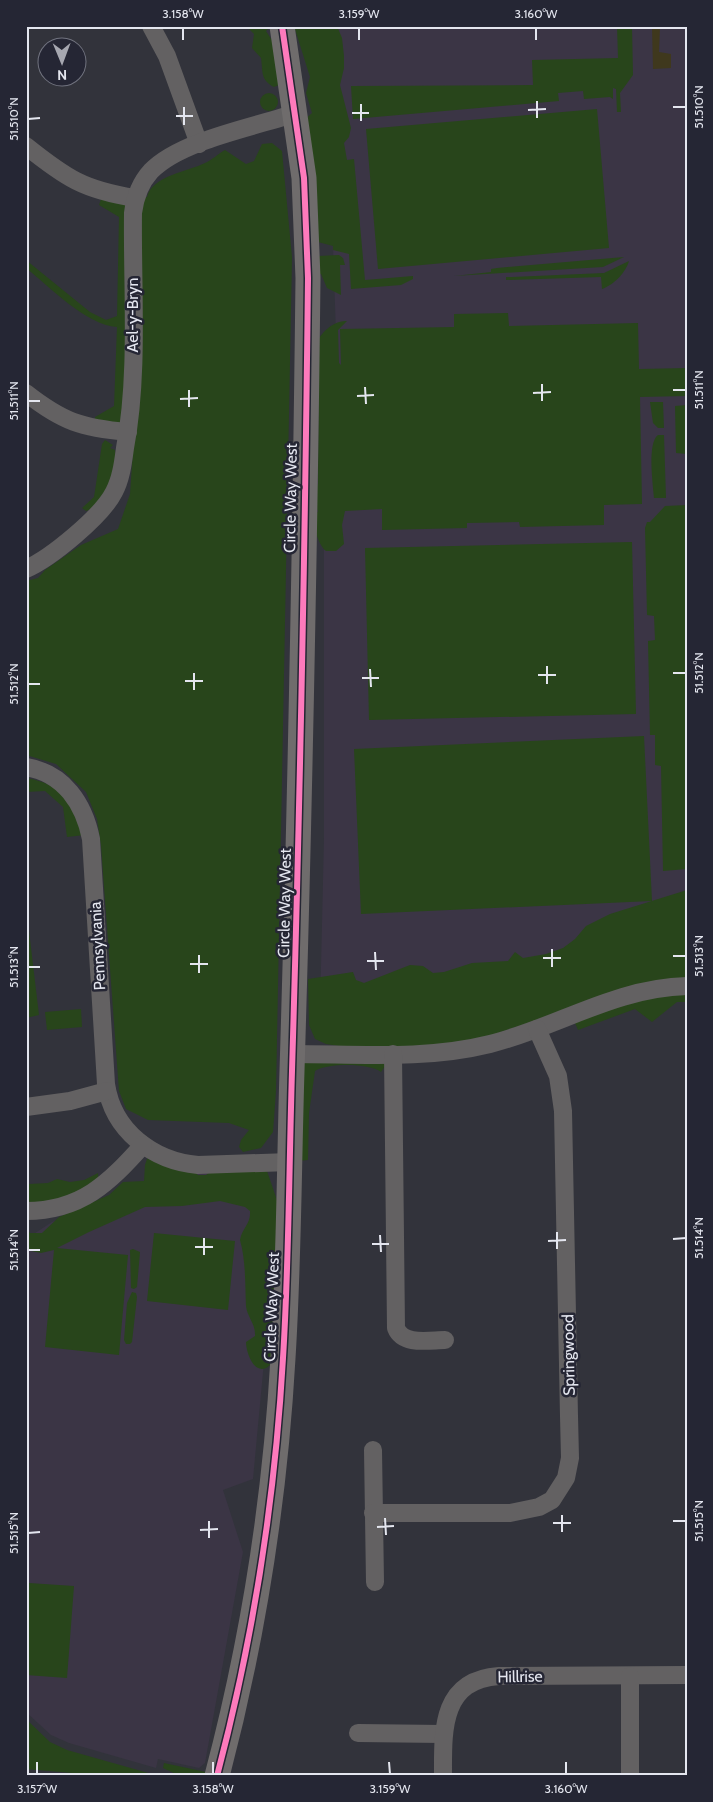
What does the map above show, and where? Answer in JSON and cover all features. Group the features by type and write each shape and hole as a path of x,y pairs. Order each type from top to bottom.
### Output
{"street":[{"path":"150,26 167,56 199,144"},
{"name":"Circle Way West","path":"217,1776 238,1689 263,1554 274,1475 284,1349 292,1054 296,983 308,278 306,208 296,113 282,26"},
{"name":"Ael-y-Bryn","path":"26,569 42,562 59,549 110,500 117,484 128,432 132,383 133,220 135,198 143,182 161,163 199,144 296,113"},
{"path":"26,146 51,166 86,187 103,193 135,198"},
{"path":"26,393 56,416 95,428 128,432"},
{"name":"Pennsylvania","path":"26,767 45,773 68,788 76,797 88,825 91,839 107,1091 117,1116 126,1130 144,1145 184,1164 290,1162"},
{"path":"292,1054 393,1054 472,1048 513,1038 621,997 647,990 687,986"},
{"name":"Springwood","path":"374,1513 526,1512 552,1500 566,1478 570,1458 563,1111 558,1076 537,1028"},
{"path":"393,1054 396,1328 398,1334 406,1338 445,1340"},
{"path":"26,1107 70,1102 107,1091"},
{"path":"26,1211 51,1209 98,1190 115,1177 144,1145"},
{"path":"373,1450 375,1582"},
{"path":"630,1676 630,1776"},
{"name":"Hillrise","path":"443,1776 443,1734 446,1715 458,1694 468,1686 489,1677 687,1676"},
{"path":"358,1733 443,1734"}],"shaded area":[{"path":"302,26 687,26 687,933 320,1009 324,838 324,349 336,334 333,246 313,76"},
{"path":"173,1171 253,1173 265,1351 253,1479 223,1490 243,1552 205,1763 199,1768 158,1759 156,1768 69,1743 51,1735 26,1712 26,1239 52,1222"}],"green space":[{"path":"246,26 271,26 266,31 277,48 279,85 274,87 264,78 261,58 252,48 254,34"},
{"path":"294,26 337,26 342,38 344,68 340,85 351,128 349,137 344,143 347,160 354,159 365,280 413,276 413,279 401,285 351,289 349,254 333,250 333,246 318,242 302,122 312,113 306,93 310,77"},
{"path":"617,26 632,26 633,75 620,93 621,112 617,112 616,89 613,88 613,99 610,97 584,99 583,91 558,93 559,101 353,119 351,86 533,85 532,60 618,58"},
{"path":"265,93 273,93 278,98 276,109 265,111 260,106 260,98"},
{"path":"597,109 609,248 378,269 366,129"},
{"path":"272,143 282,151 292,257 276,1091 273,1132 261,1148 243,1152 239,1147 241,1140 249,1130 229,1123 148,1120 126,1109 119,1091 101,846 97,819 86,792 56,764 26,755 26,581 38,578 45,570 81,545 118,529 130,494 134,435 95,428 95,417 114,406 117,327 93,320 69,304 26,268 26,260 90,312 106,320 117,316 119,217 99,205 103,193 135,198 147,197 150,190 163,179 205,163 225,150 246,164 254,161 262,144"},
{"path":"339,255 343,258 345,265 340,265 341,295 327,288 321,274 318,274 318,256"},
{"path":"624,257 603,267 454,276 491,272 491,269 497,268"},
{"path":"629,261 619,278 602,289 601,277 506,280 506,277 604,273"},
{"path":"508,313 509,326 638,323 639,369 687,368 687,396 640,397 642,504 604,505 604,525 520,527 519,522 467,523 467,528 382,530 382,509 345,511 342,525 344,544 336,551 326,551 320,543 316,532 315,520 318,511 314,498 318,484 319,338 321,335 335,324 347,321 338,330 339,363 341,365 340,329 454,327 454,314"},
{"path":"650,402 663,402 664,428 658,428 653,423"},
{"path":"687,405 687,454 676,453 675,406"},
{"path":"658,435 664,435 666,498 654,498 652,455 655,439"},
{"path":"105,440 113,445 110,448 115,450 113,476 110,486 100,502 86,511 82,508 94,497 102,444"},
{"path":"687,505 687,869 663,871 661,766 655,765 655,735 650,735 648,641 655,640 654,616 647,615 645,528 647,522 650,522 665,506"},
{"path":"632,542 636,714 369,720 365,548"},
{"path":"644,736 652,901 361,914 354,749"},
{"path":"26,778 39,781 57,790 70,805 85,835 67,837 63,807 45,791 26,792"},
{"path":"687,890 687,1002 677,1002 652,1022 635,1009 578,1030 569,1009 475,1041 419,1046 345,1047 326,1044 315,1039 309,1025 308,979 353,972 356,980 364,983 410,965 423,966 433,973 444,972 472,963 508,961 515,952 523,958 546,954 563,948 575,939 586,926 610,914"},
{"path":"26,906 39,1015 26,1018"},
{"path":"81,1009 82,1027 47,1030 45,1012"},
{"path":"292,1054 393,1054 381,1072 367,1067 348,1065 321,1068 315,1071 309,1113 308,1160 290,1162"},
{"path":"148,1156 191,1168 198,1175 206,1175 215,1168 267,1171 279,1206 275,1359 267,1367 261,1369 254,1365 246,1346 246,1342 255,1336 255,1332 246,1306 244,1265 240,1240 249,1219 250,1211 245,1207 220,1201 182,1206 145,1207 57,1248 128,1255 119,1355 45,1347 54,1250 41,1253 26,1250 26,1228 30,1233 42,1233 59,1217 109,1195 123,1182 144,1181 145,1165"},
{"path":"26,1170 29,1184 48,1183 57,1179 70,1182 84,1180 98,1173 99,1189 26,1211"},
{"path":"154,1233 235,1241 228,1310 147,1301"},
{"path":"133,1249 140,1252 137,1287 134,1289 131,1288 130,1250"},
{"path":"132,1292 136,1293 137,1297 132,1342 126,1344 124,1340 127,1303"},
{"path":"29,1583 74,1586 67,1678 26,1675"},
{"path":"26,1719 50,1742 67,1750 159,1776 106,1776 26,1769"},
{"path":"164,1763 206,1772 205,1776 180,1776 163,1768"}],"sand":[{"path":"652,26 660,26 659,52 671,54 671,68 653,69"}],"cycle path":[{"path":"217,1776 230,1725 261,1569 279,1411 287,1287 300,774 308,278 304,178 282,26"}]}
